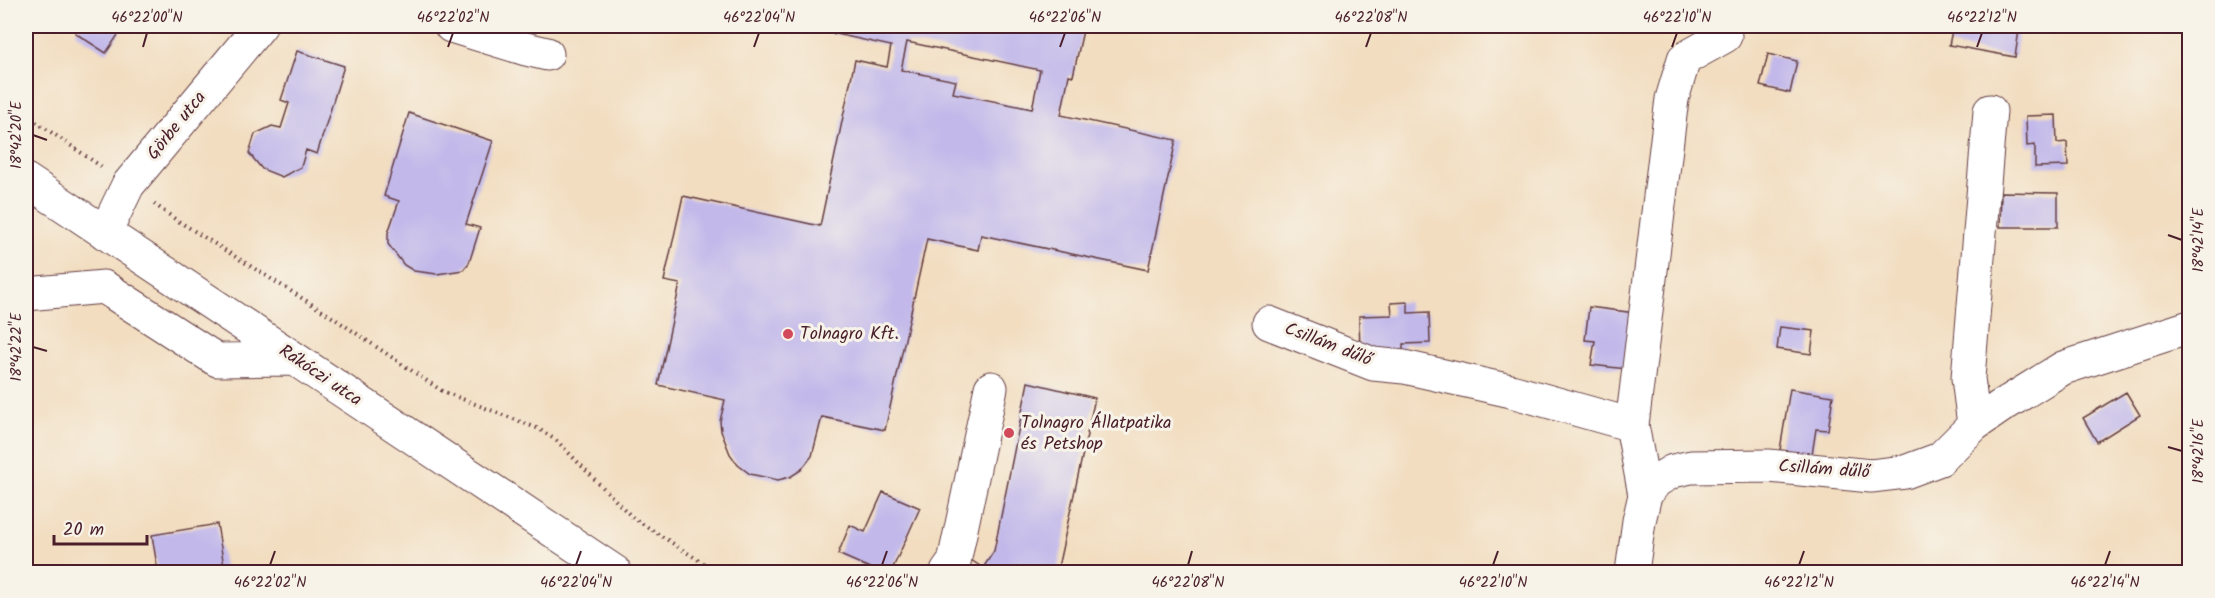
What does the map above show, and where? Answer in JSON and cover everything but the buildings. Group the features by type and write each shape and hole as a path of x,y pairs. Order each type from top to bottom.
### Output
{"street":[{"name":"Görbe utca","path":"105,233 128,185 260,26"},
{"path":"451,26 526,50 547,54"},
{"path":"1632,573 1645,495 1632,425 1672,99 1684,59 1725,36"},
{"path":"1974,425 1968,378 1990,111"},
{"name":"Rákóczi utca","path":"26,180 615,573"},
{"path":"26,294 104,287 217,360 295,359"},
{"name":"Csillám dűlő","path":"1269,323 1373,364 1404,367 1511,391 1632,425"},
{"name":"Csillám dűlő","path":"1645,495 1656,481 1673,471 1690,466 1769,466 1871,476 1905,472 1940,459 1974,425 2063,368 2190,327"},
{"path":"947,573 954,562 991,388"}],"path":[{"path":"26,115 175,219 329,315 442,391 539,429 557,441 632,517 717,573"}],"place":[{"name":"Tolnagro Kft.","path":"788,334"},
{"name":"Tolnagro Állatpatika és Petshop","path":"1009,433"}]}
